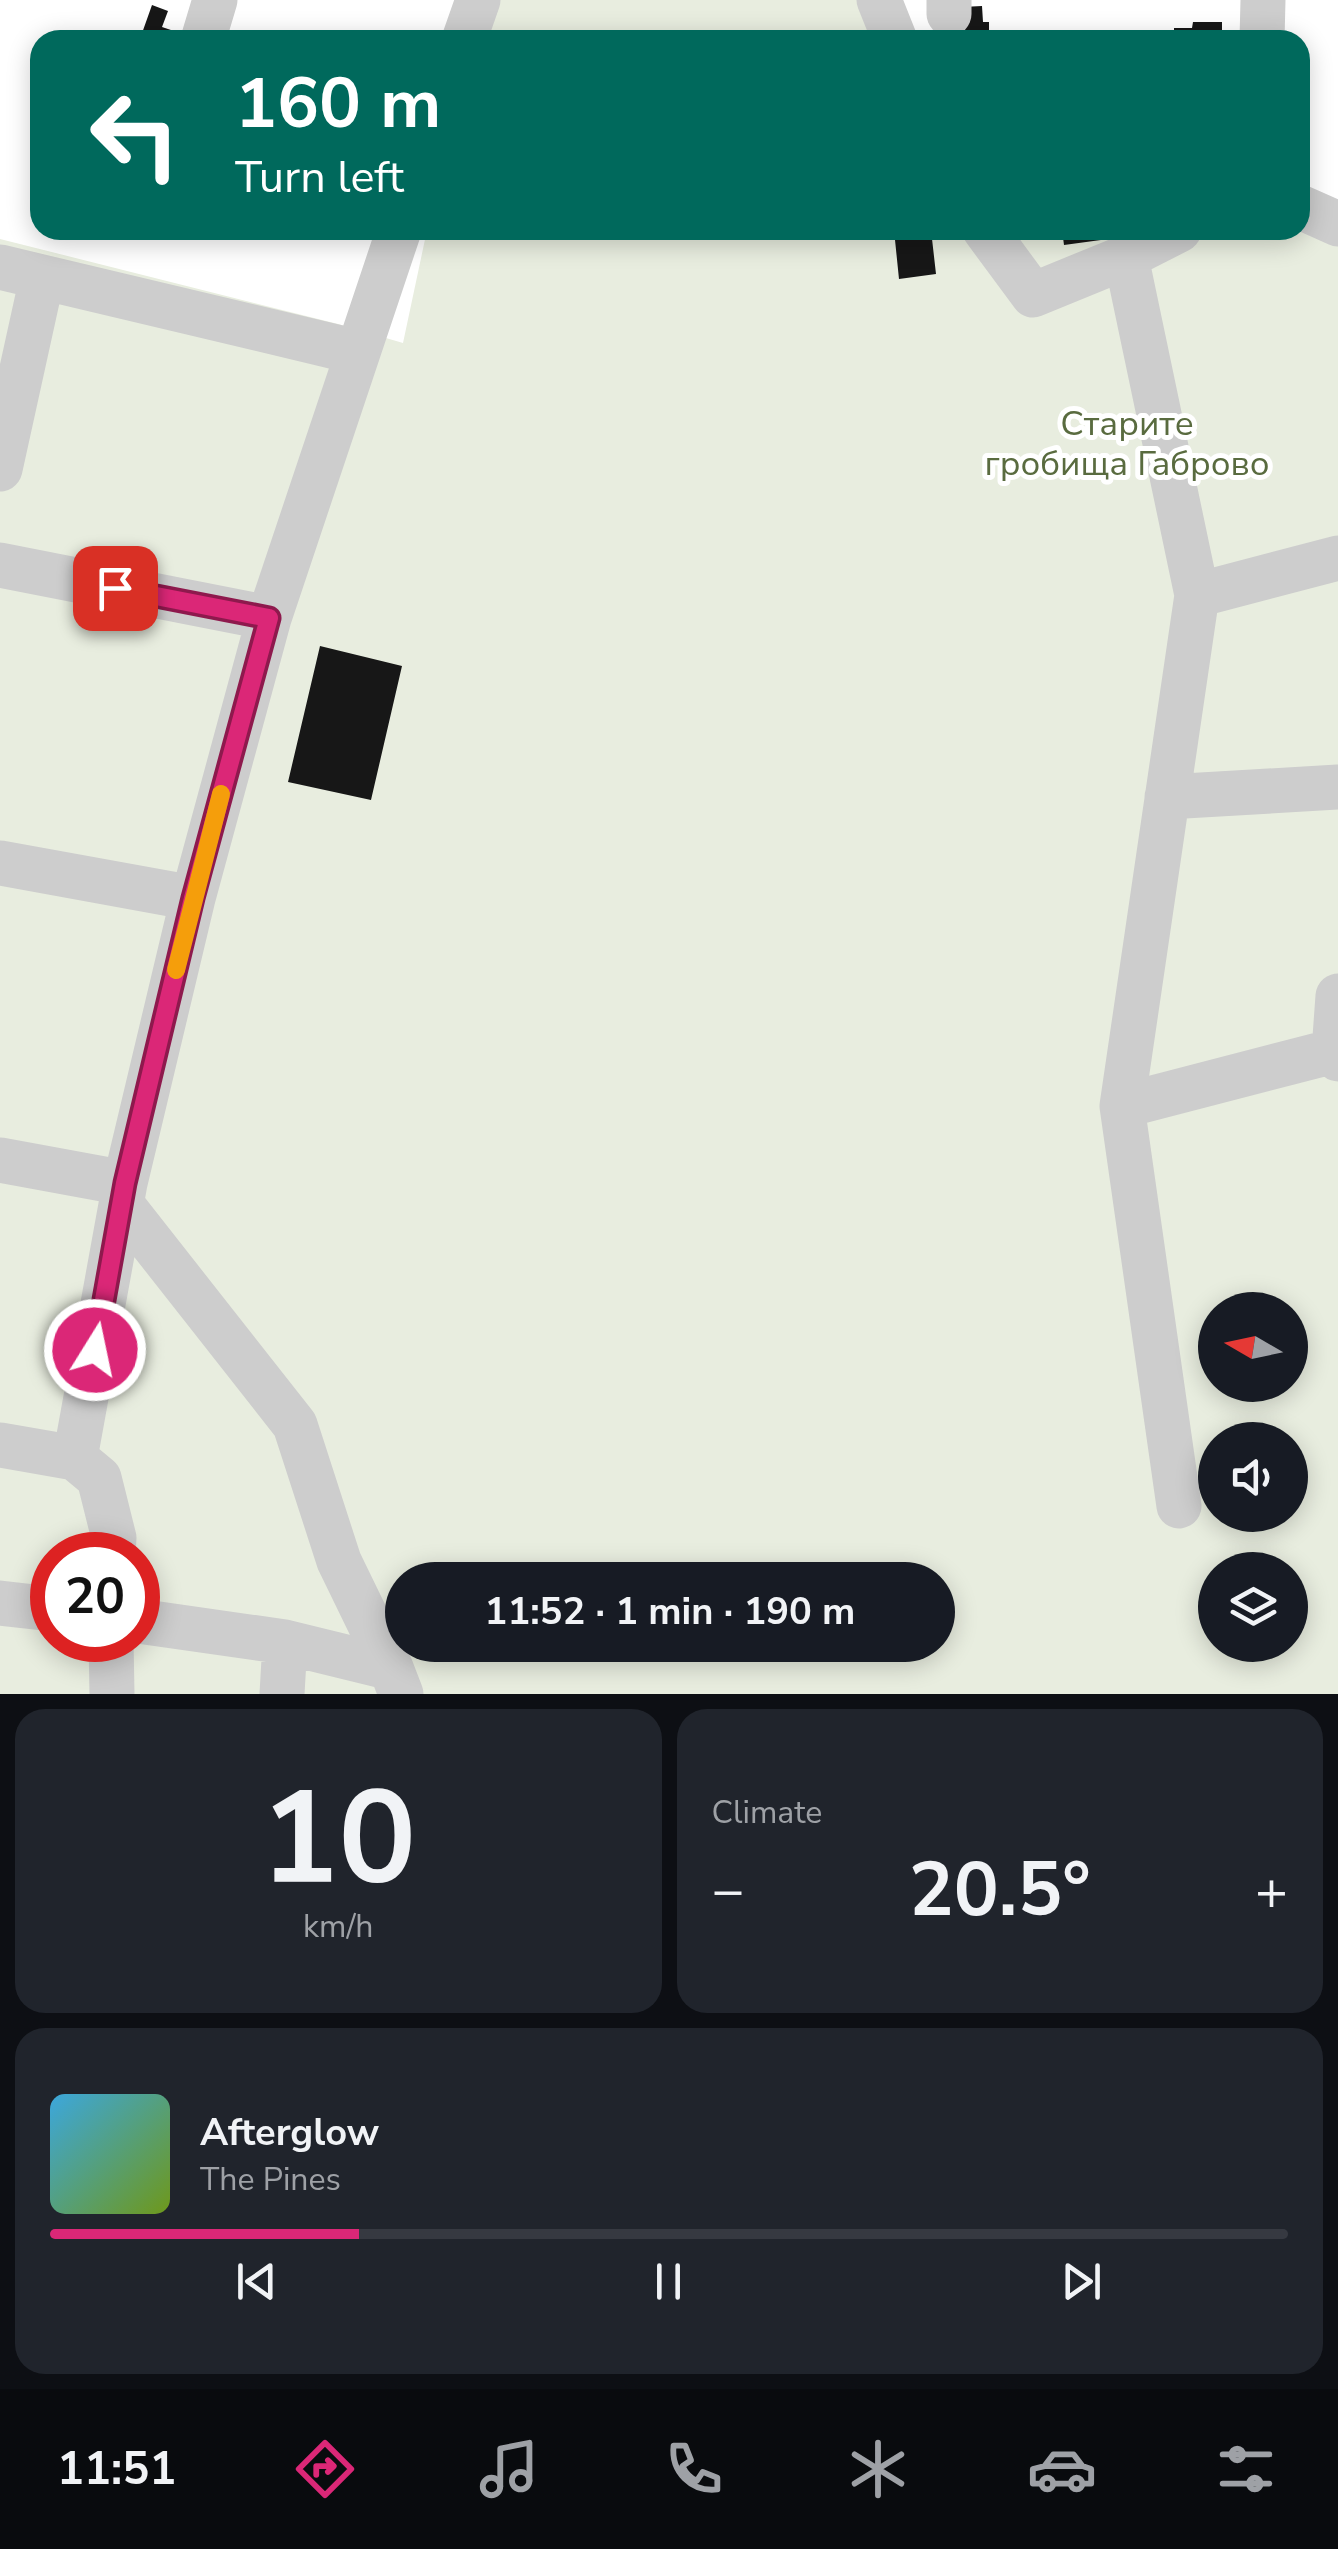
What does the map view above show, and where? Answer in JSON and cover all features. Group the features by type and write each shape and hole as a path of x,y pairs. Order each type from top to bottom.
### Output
{"street":[{"path":"206,30 215,0"},
{"path":"468,30 478,0"},
{"path":"879,0 891,30"},
{"path":"1262,30 1264,0"},
{"path":"1310,211 1338,224"},
{"path":"75,1458 124,1194 193,898 269,618 396,240"},
{"path":"992,240 1033,294 1159,240"},
{"path":"1126,257 1197,596 1122,1106 1179,1506"},
{"path":"0,469 21,272 357,352"},
{"path":"1197,596 1338,558"},
{"path":"0,565 269,618"},
{"path":"1167,796 1338,787"},
{"path":"0,864 193,898"},
{"path":"1122,1106 1337,1053 1338,996"},
{"path":"0,1160 124,1194 296,1425 339,1561 396,1681"},
{"path":"0,1445 75,1458 100,1478 113,1532"},
{"path":"0,1603 30,1607"},
{"path":"160,1623 285,1642 396,1681"},
{"path":"282,1694 285,1642"},
{"path":"111,1662 112,1694"}],"green space":[{"path":"499,0 863,0 875,30 488,30"},
{"name":"Старите гробища Габрово","path":"1310,188 1338,201 1338,1694 0,1694 0,239 403,343 425,240 1310,240"}],"building":[{"path":"152,5 168,11 162,27 171,30 143,30"},
{"path":"982,6 983,22 989,22 989,30 963,30 962,7"},
{"path":"1193,22 1222,22 1222,30 1174,30 1192,28"},
{"path":"895,240 932,240 936,274 899,279"},
{"path":"1063,240 1101,240 1064,245"},
{"path":"320,646 402,666 371,800 288,782"}],"slow traffic":[{"path":"176,970 221,794"}],"route":[{"path":"95,1350 125,1183 193,898 269,618 115,588"}]}
